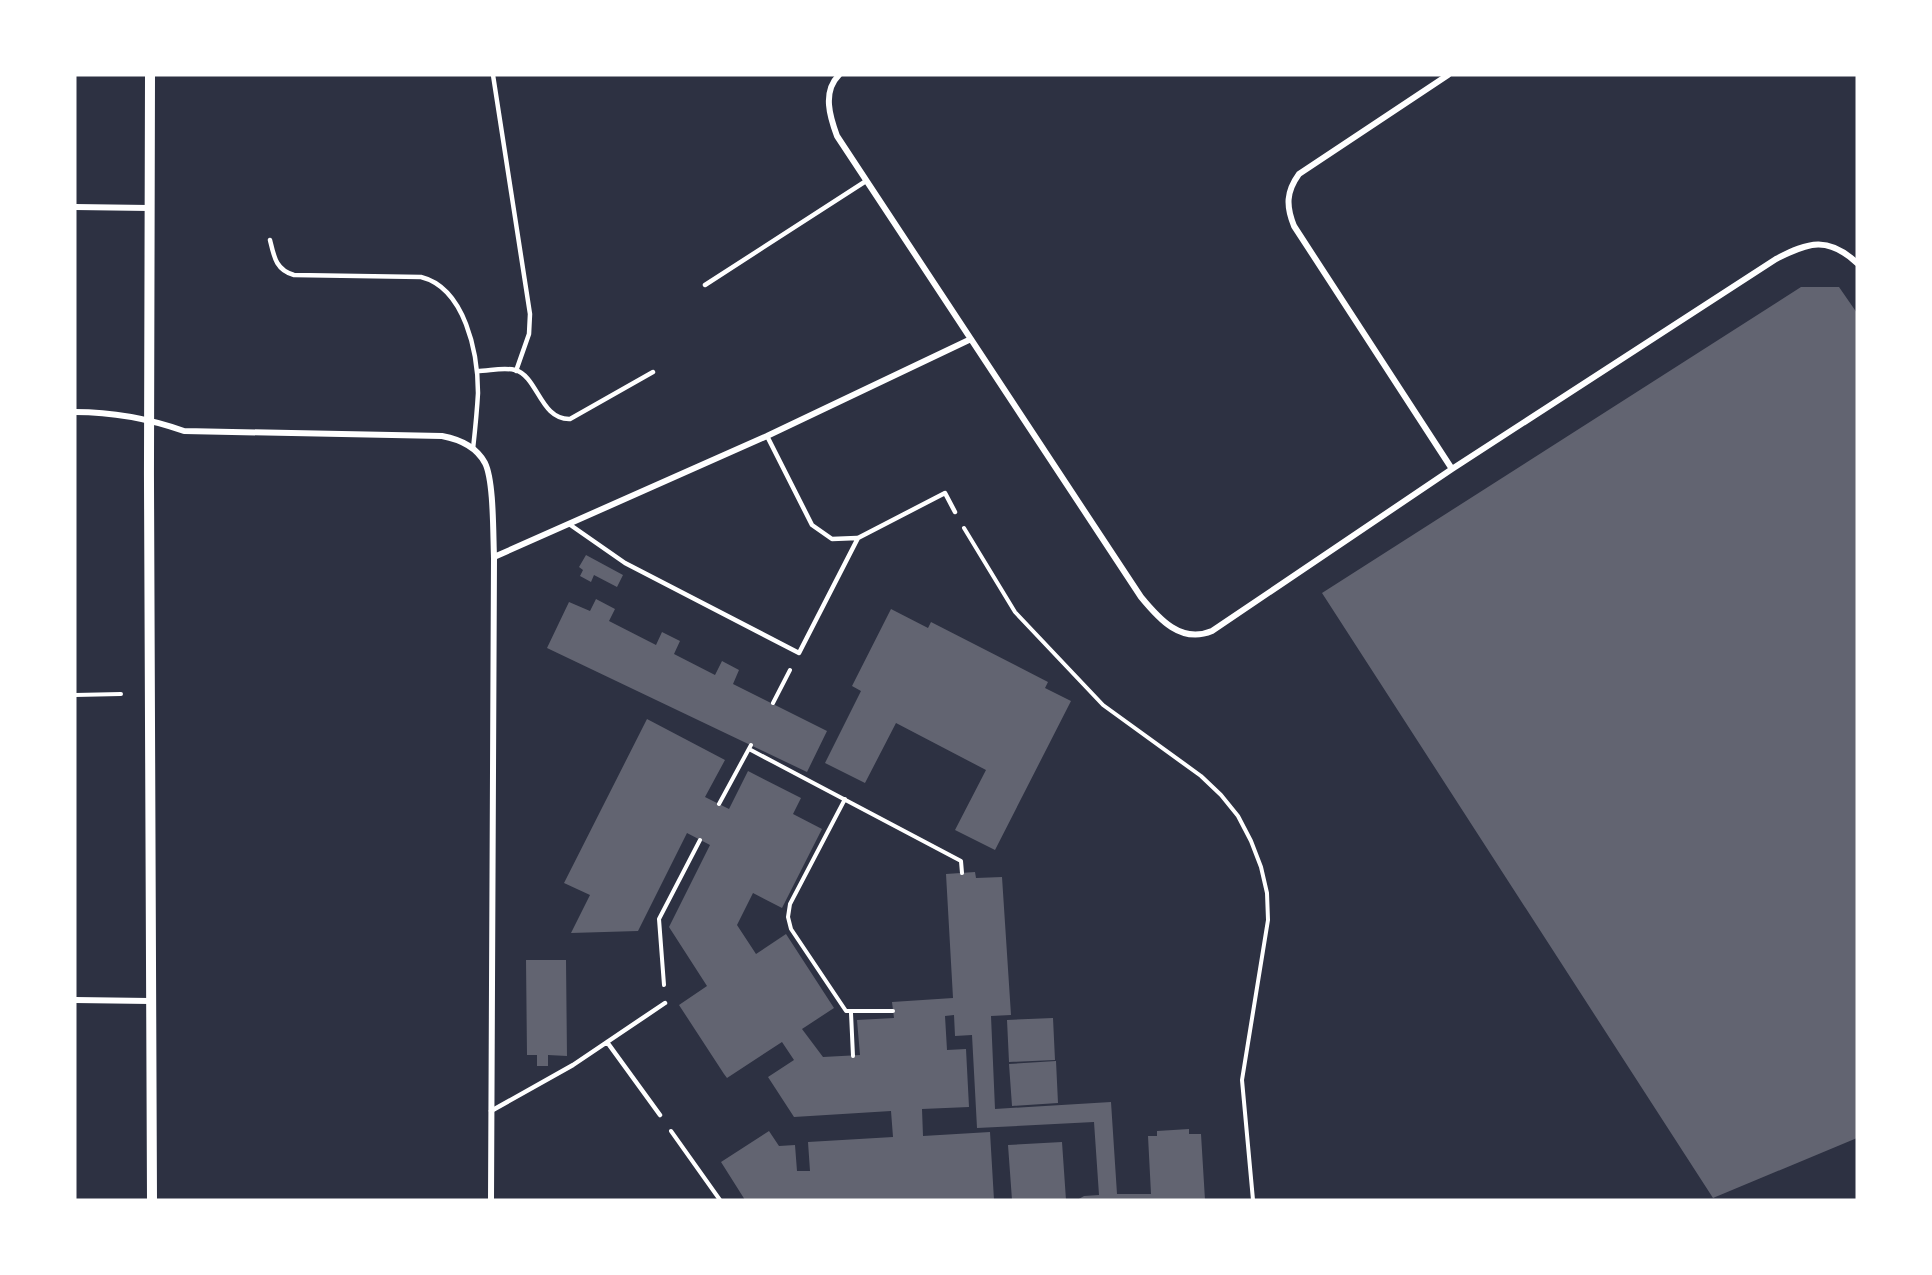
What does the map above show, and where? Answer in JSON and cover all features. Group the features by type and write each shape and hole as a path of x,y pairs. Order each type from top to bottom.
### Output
{"street":[{"path":"150,75 151,419 147,697 152,1200"},
{"path":"839,75 828,95 830,117 837,136 1141,597 1162,622 1176,630 1193,634 1212,631 1452,469 1799,248 1823,243 1844,251 1857,262"},
{"path":"1448,75 1299,174 1288,195 1289,212 1294,226 1452,469"},
{"path":"75,207 149,208"},
{"path":"494,557 767,436 972,339"},
{"path":"75,412 104,412 151,419 184,431 442,436 457,438 473,449 485,462 489,478 494,557 491,1200"},
{"path":"75,1000 150,1001"}],"lane":[{"path":"493,75 530,314 529,334 516,370"},
{"path":"705,285 866,181"},
{"path":"270,240 278,266 284,272 294,275 421,277 436,281 454,301 467,332 477,371 473,449"},
{"path":"477,371 516,370 522,374 551,413 562,419 570,418 653,372"},
{"path":"767,436 812,525 832,539 858,538 945,494 955,512"},
{"path":"569,524 625,563 799,653 858,538"},
{"path":"491,1111 532,1090 665,1003"},
{"path":"607,1042 660,1116"}],"path":[{"path":"955,512 1015,612 1103,705 1201,776 1221,795 1238,816 1251,841 1261,867 1268,920 1266,948 1242,1080 1253,1200"},
{"path":"773,704 799,653"},
{"path":"75,695 121,694"},
{"path":"719,804 750,747 961,861 962,873"},
{"path":"845,799 790,904 788,917 791,929 834,996 851,1013 853,1056"},
{"path":"665,1003 659,919 700,840"},
{"path":"851,1013 893,1011"},
{"path":"660,1116 720,1200"}],"building":[{"path":"1801,287 1839,287 1857,313 1857,1138 1713,1198 1322,593"},
{"path":"586,555 623,575 617,587 594,575 591,582 580,576 583,570 579,567"},
{"path":"596,599 615,609 609,621 656,645 662,632 680,641 674,654 715,675 722,661 739,670 733,684 827,731 807,772 547,648 569,602 590,611"},
{"path":"891,609 928,628 931,622 1048,682 1045,688 1071,701 995,850 955,830 986,770 896,723 865,783 825,763 861,691 852,686"},
{"path":"647,719 725,760 705,797 729,809 748,771 801,798 793,814 822,829 782,908 753,893 737,925 756,954 786,934 834,1008 802,1029 823,1057 860,1055 857,1020 894,1018 892,1002 953,998 946,874 975,872 976,878 1002,877 1011,1015 991,1016 995,1109 1111,1102 1117,1194 1151,1194 1148,1136 1157,1136 1157,1131 1189,1129 1189,1134 1201,1134 1205,1200 1077,1200 1084,1196 1099,1195 1094,1122 977,1128 972,1035 955,1036 954,1015 945,1016 947,1050 966,1049 969,1107 922,1109 923,1136 990,1132 994,1200 745,1200 721,1162 769,1131 779,1146 795,1145 797,1171 810,1171 808,1142 893,1137 891,1111 794,1117 768,1077 794,1060 782,1042 727,1078 724,1074 679,1005 707,986 669,927 710,845 687,833 638,931 571,933 590,895 564,883"},
{"path":"526,960 566,960 567,1056 548,1055 548,1066 537,1066 537,1055 527,1055"},
{"path":"1053,1018 1055,1060 1009,1062 1007,1020"},
{"path":"1056,1061 1058,1103 1012,1106 1009,1064"},
{"path":"1062,1142 1066,1200 1012,1200 1008,1145"}]}
